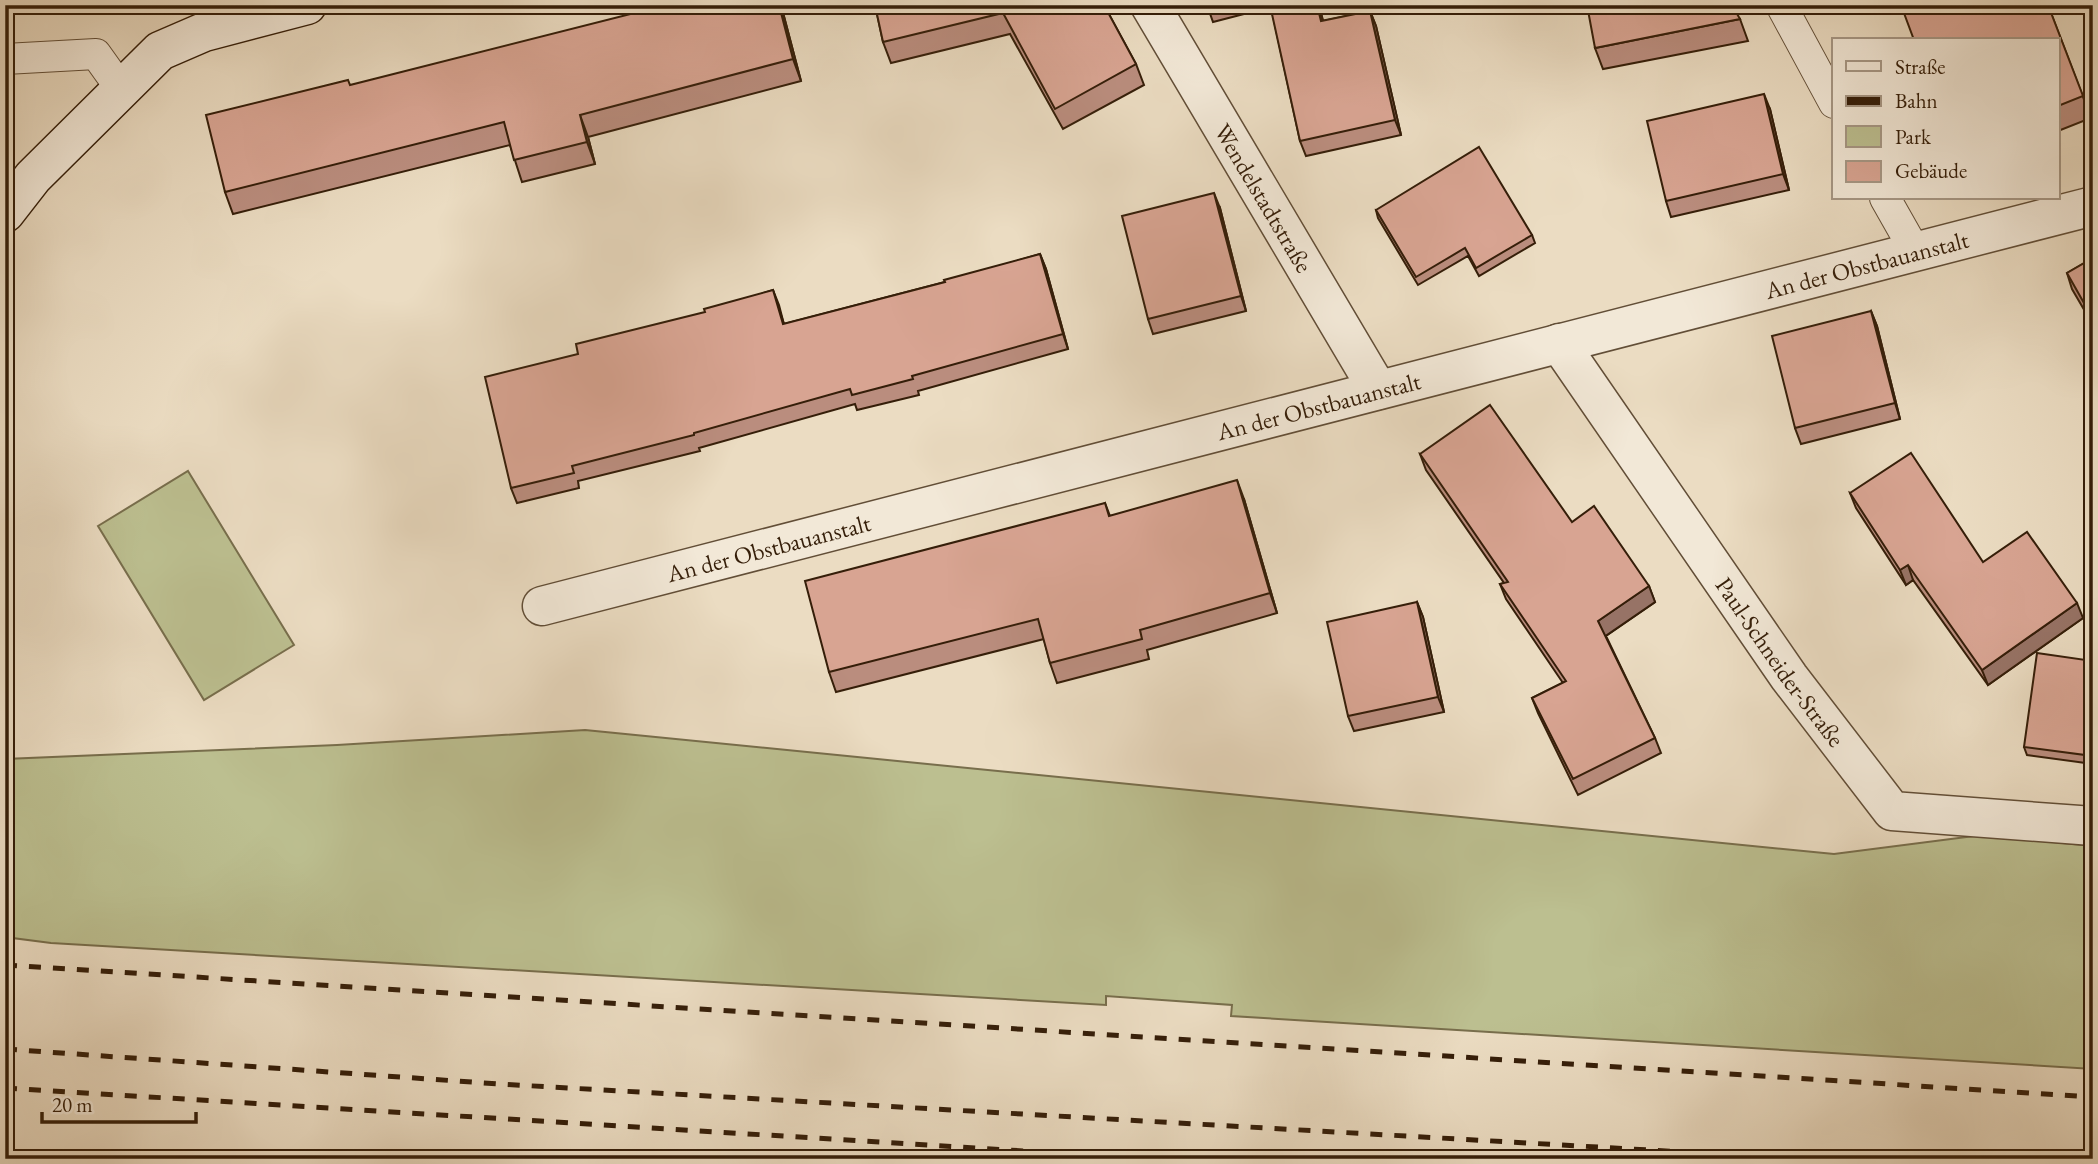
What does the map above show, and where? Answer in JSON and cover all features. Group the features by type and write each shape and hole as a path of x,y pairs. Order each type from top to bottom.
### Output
{"street":[{"path":"5,213 33,177 160,51 204,32 307,5"},
{"name":"Wendelstadtstraße","path":"1150,5 1378,390"},
{"name":"An der Obstbauanstalt","path":"542,606 2093,206"},
{"name":"Paul-Schneider-Straße","path":"1559,344 1789,677 1892,811 2093,826"}],"lane":[{"path":"1781,5 1832,99"},
{"path":"5,59 96,54 121,89"},
{"path":"1886,200 1915,251"}],"green space":[{"path":"188,471 294,645 204,700 98,526"},
{"path":"585,730 1834,854 1982,835 2093,846 2093,1069 1231,1016 1232,1005 1106,996 1106,1005 51,943 5,937 5,759 337,745"}],"building":[{"path":"666,5 779,5 793,59 580,115 587,142 514,160 504,122 225,192 206,115 348,80 350,85"},
{"path":"875,5 1104,5 1136,64 1055,109 1003,13 883,42"},
{"path":"1270,5 1317,5 1321,21 1370,11 1395,120 1300,141"},
{"path":"1587,5 1732,5 1740,19 1595,48"},
{"path":"1901,5 1993,5 1995,13 2016,5 2048,5 2083,96 2060,105 2060,38 1913,38"},
{"path":"1764,94 1783,174 1666,201 1647,121"},
{"path":"1479,147 1532,235 1476,268 1465,248 1416,277 1376,210"},
{"path":"1214,193 1241,296 1148,319 1122,216"},
{"path":"1040,254 1063,334 912,376 913,379 852,395 850,389 694,435 572,466 574,473 511,488 485,377 578,354 576,344 705,312 704,309 773,290 783,324"},
{"path":"2093,258 2093,319 2067,273"},
{"path":"1871,311 1895,403 1795,428 1772,336"},
{"path":"1490,405 1572,522 1594,506 1649,586 1598,621 1655,738 1573,779 1532,698 1566,681 1500,584 1508,582 1420,454"},
{"path":"1911,453 1983,562 2027,532 2077,603 1982,670 1908,565 1900,570 1850,493"},
{"path":"1237,480 1270,593 1140,630 1142,639 1050,663 1038,619 829,672 805,581 1105,503 1109,516"},
{"path":"1417,602 1438,697 1348,716 1327,622"},
{"path":"2037,653 2093,661 2093,756 2024,747"}],"railway":[{"path":"5,965 2093,1097"},
{"path":"5,1049 499,1084 1806,1159"},
{"path":"5,1088 1154,1159"}]}
